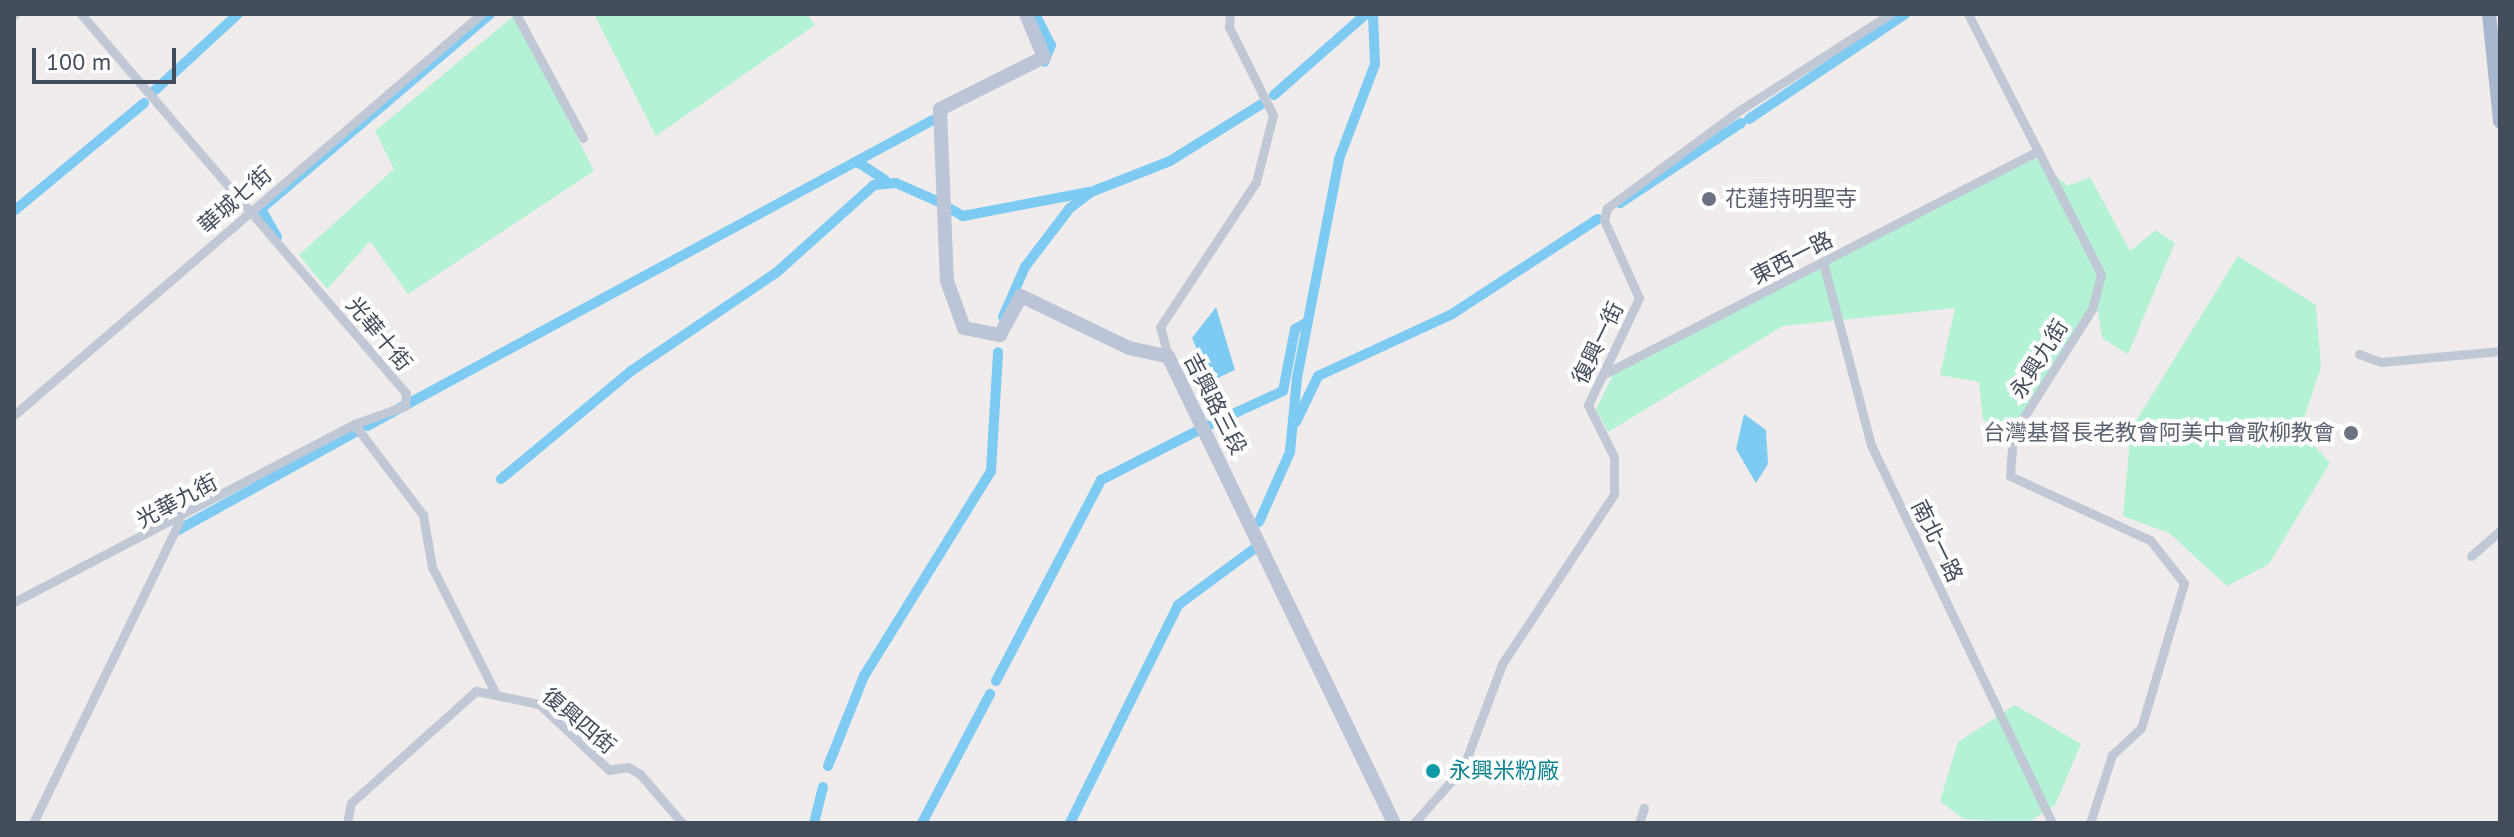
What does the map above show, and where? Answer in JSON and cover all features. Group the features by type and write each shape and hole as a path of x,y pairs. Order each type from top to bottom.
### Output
{"main road":[{"path":"2489,14 2500,121"}],"street":[{"name":"光華十街","path":"81,14 406,393 405,406 354,424"},
{"name":"華城七街","path":"14,415 481,14"},
{"path":"516,14 583,138"},
{"name":"吉興路三段","path":"1026,14 1044,57 940,109 947,281 964,328 1000,335 1021,296 1129,348 1168,356 1394,823"},
{"path":"1168,356 1160,327 1256,182 1273,115 1229,27 1230,14"},
{"name":"復興一街","path":"1414,823 1463,768 1502,664 1614,494 1614,457 1588,405 1639,298 1604,220 1607,208 1740,110 1890,14"},
{"name":"永興九街","path":"1968,14 2101,274 2092,309 2013,434 2010,476 2150,540 2184,583 2141,728 2112,755 2090,823"},
{"name":"東西一路","path":"1605,374 2038,151"},
{"name":"南北一路","path":"1823,262 1871,445 2052,823"},
{"path":"2359,354 2381,362 2500,351"},
{"path":"354,424 423,515 432,567 495,692"},
{"name":"光華九街","path":"14,602 179,522 354,424"},
{"path":"33,823 179,522"},
{"path":"2471,556 2500,531"},
{"name":"復興四街","path":"347,823 351,803 452,706 465,695 495,692 539,704 609,770 640,774 682,823"},
{"path":"1639,823 1644,808"}],"green space":[{"path":"516,14 594,171 408,294 370,241 327,289 299,255 394,169 375,131"},
{"path":"594,14 807,14 815,25 656,136"},
{"path":"2035,158 2068,186 2090,177 2130,251 2156,230 2175,243 2128,354 2102,338 2097,306 2013,431 1983,420 1979,382 1940,375 1955,308 1783,326 1608,432 1596,409 1617,367"},
{"path":"2238,256 2316,305 2321,367 2300,430 2330,463 2269,564 2227,586 2169,533 2123,516 2131,429"},
{"path":"2015,705 2081,744 2055,805 2027,823 1963,819 1940,801 1958,742"}],"water":[{"path":"1216,307 1235,370 1211,381 1192,338"},
{"path":"1744,414 1766,430 1768,464 1756,483 1736,449"}],"waterway":[{"path":"152,93 238,14"},
{"path":"277,237 261,209 490,14"},
{"path":"1035,14 1051,45 1044,62"},
{"path":"1274,95 1366,14"},
{"path":"1259,522 1290,452 1297,378 1339,159 1375,64 1373,14"},
{"path":"1749,119 1905,14"},
{"path":"14,211 144,103"},
{"path":"1003,317 1025,267 1070,208 1091,192 1170,161 1263,103"},
{"path":"367,426 933,120"},
{"path":"1620,203 1741,123"},
{"path":"859,163 885,180"},
{"path":"501,479 631,371 776,273 874,185 896,183 939,202"},
{"path":"949,208 963,216 1089,192"},
{"path":"1296,422 1318,376 1452,314 1598,219"},
{"path":"1209,425 1283,391 1295,329 1306,323"},
{"path":"828,766 864,676 991,471 998,352"},
{"path":"996,681 1101,480 1199,430"},
{"path":"178,530 357,431"},
{"path":"1070,823 1178,605 1255,548"},
{"path":"922,823 990,694"},
{"path":"814,823 823,787"}],"place":[{"name":"花蓮持明聖寺","path":"1709,199"},
{"name":"台灣基督長老教會阿美中會歌柳教會","path":"2351,433"},
{"name":"永興米粉廠","path":"1433,771"}]}
